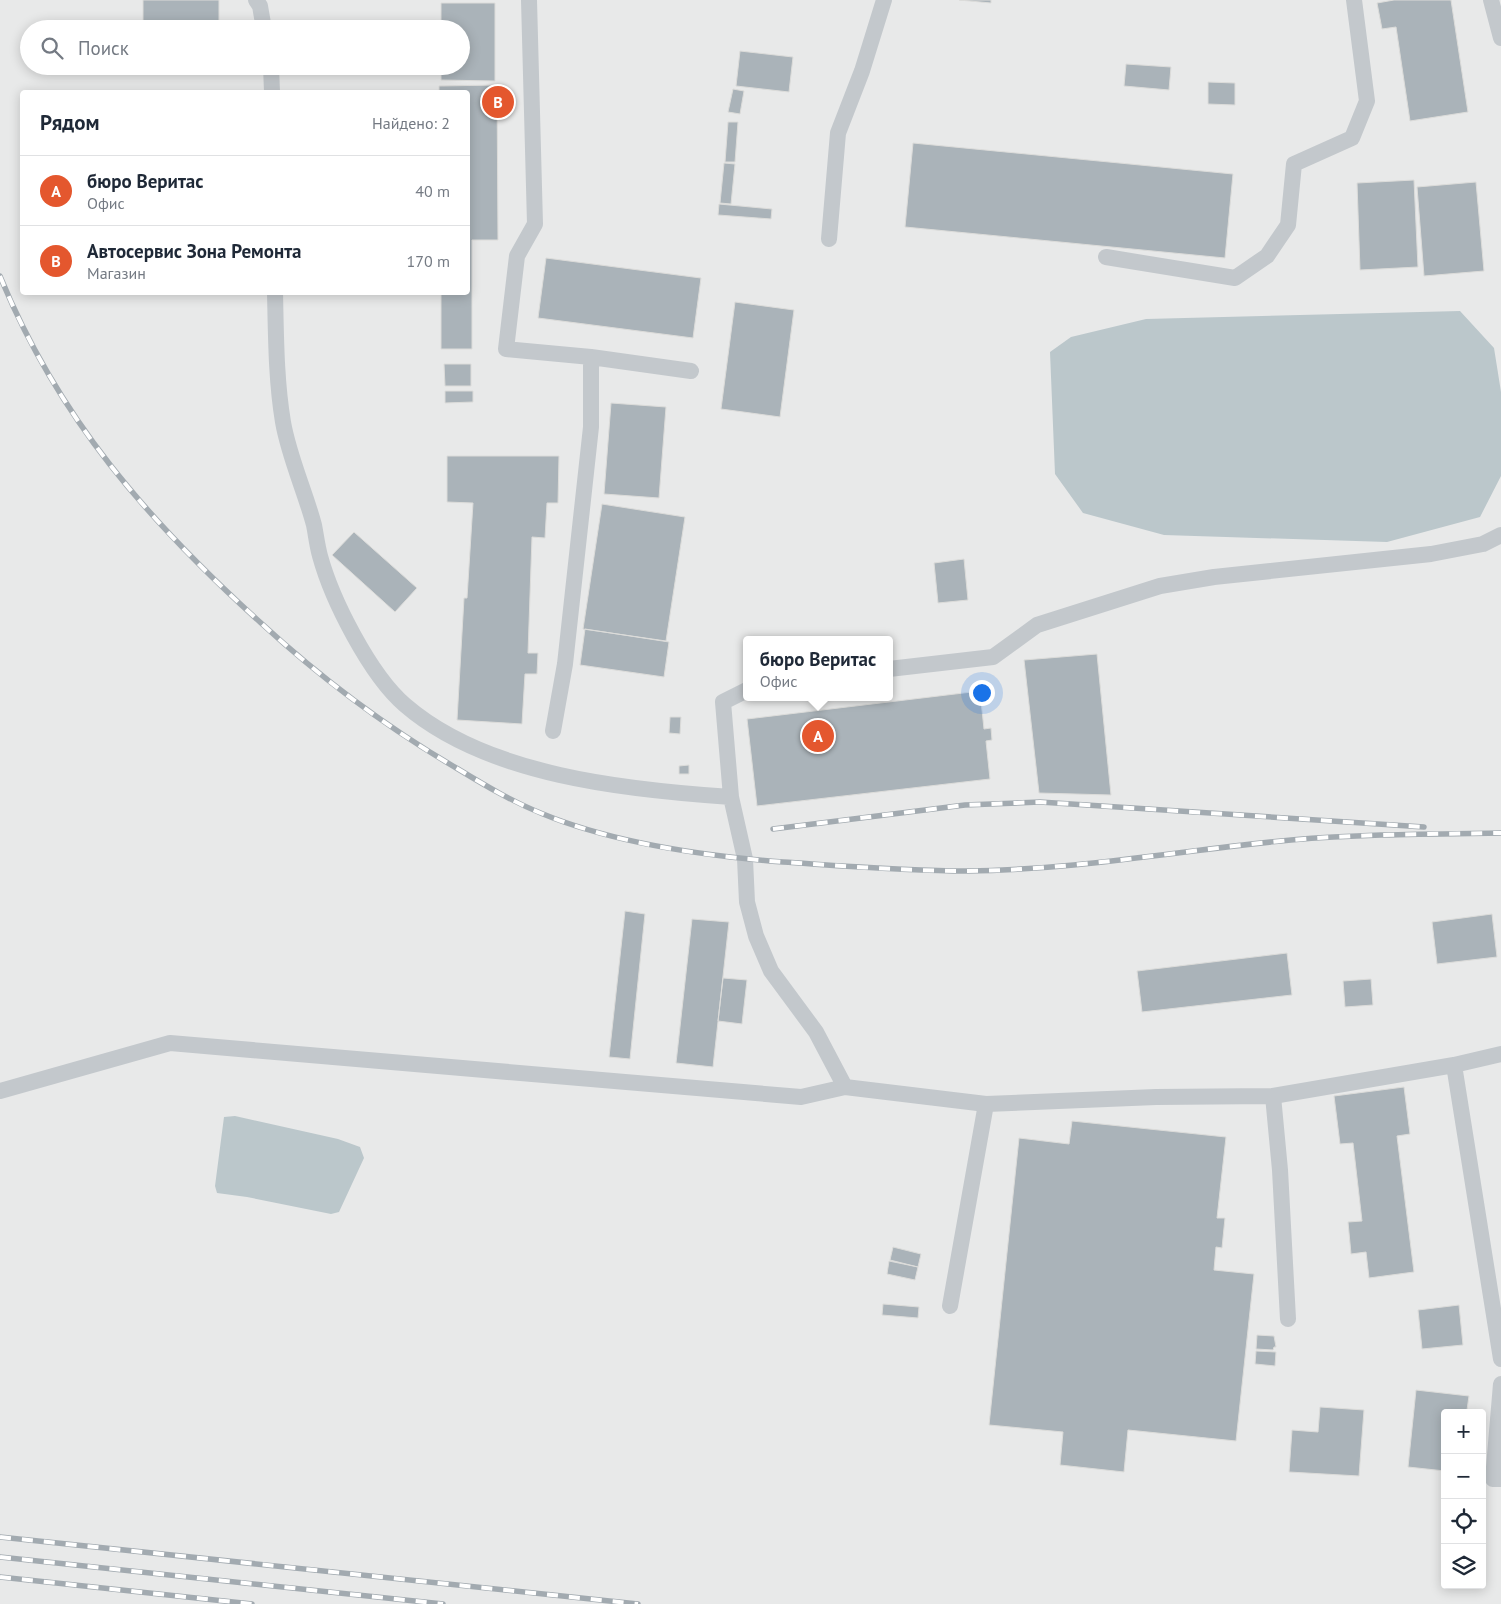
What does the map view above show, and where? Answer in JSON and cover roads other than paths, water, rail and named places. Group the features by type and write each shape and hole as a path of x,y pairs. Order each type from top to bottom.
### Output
{"lane":[{"path":"256,0 260,6 262,20"},
{"path":"529,0 535,224 517,256 506,349 591,357 691,372"},
{"path":"830,239 838,133 862,70 884,0"},
{"path":"1106,257 1235,278 1267,256 1288,225 1294,164 1352,138 1367,101 1354,0"},
{"path":"1491,0 1501,38"},
{"path":"271,75 272,90"},
{"path":"275,295 277,364 283,424 314,525 320,557 341,608 373,669 404,705 441,732 509,762 551,773 661,792 731,797"},
{"path":"553,731 565,664 590,427 591,357"},
{"path":"893,669 993,657 1037,625 1160,586 1214,577 1431,554 1483,544 1501,535"},
{"path":"743,692 723,702 731,797 745,859 747,902 756,936 771,970 816,1032 845,1087"},
{"path":"0,1091 170,1043 801,1098 845,1087 986,1104 1156,1097 1273,1096 1454,1065 1501,1054"},
{"path":"1454,1065 1501,1358"},
{"path":"1273,1096 1280,1170 1288,1319"},
{"path":"950,1306 986,1104"},
{"path":"1501,1384 1493,1479 1501,1479"}],"railway":[{"path":"0,276 23,327 49,376 78,421 144,506 220,585 307,664 380,719 479,782 543,814 631,841 692,852 783,862 944,871 1048,867 1317,838 1501,833"},
{"path":"773,829 965,805 1040,802 1424,827"},
{"path":"0,1537 638,1604"},
{"path":"0,1557 443,1604"},
{"path":"0,1577 252,1604"}],"place":[{"name":"Автосервис Зона Ремонта","path":"498,102"},
{"name":"бюро Веритас","path":"818,736"}]}
